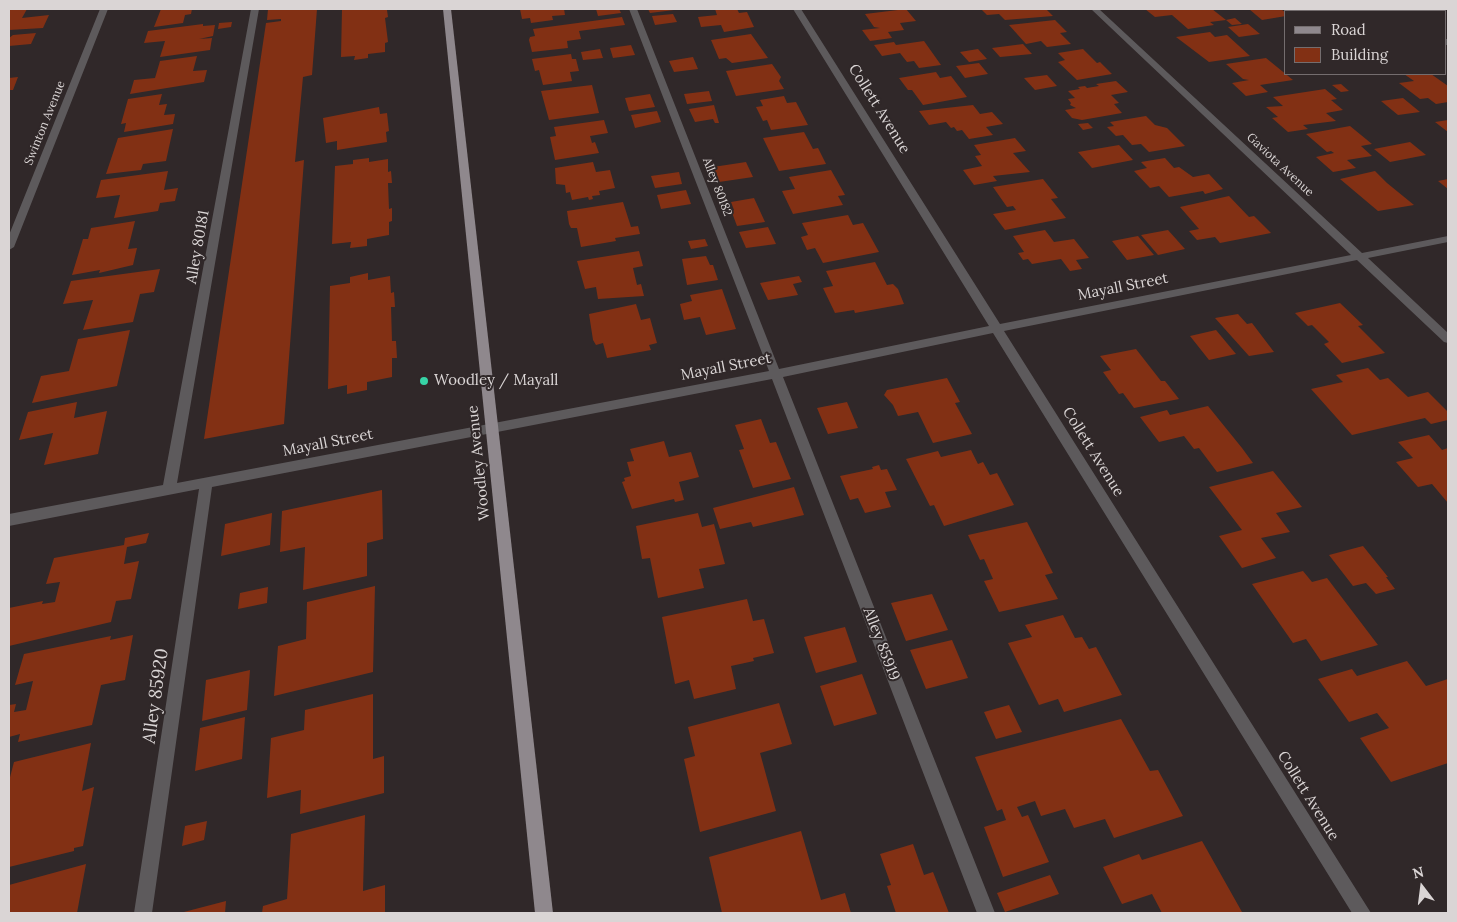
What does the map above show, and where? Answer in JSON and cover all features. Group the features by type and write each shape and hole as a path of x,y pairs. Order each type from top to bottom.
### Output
{"main road":[{"name":"Woodley Avenue","path":"447,9 544,913"}],"street":[{"name":"Swinton Avenue","path":"9,247 104,9"},
{"name":"Alley 80181","path":"170,490 255,9"},
{"name":"Alley 80182","path":"634,9 777,374"},
{"name":"Collett Avenue","path":"797,9 1362,913"},
{"name":"Gaviota Avenue","path":"1095,9 1448,339"},
{"name":"Mayall Street","path":"9,520 777,374 996,328 1448,239"},
{"name":"Alley 85919","path":"777,374 986,913"},
{"name":"Alley 85920","path":"144,913 206,484"}],"building":[{"path":"9,9 27,9 22,18 49,15 43,28 9,30"},
{"path":"161,9 192,9 191,14 185,15 183,23 154,27"},
{"path":"268,9 317,9 312,75 303,77 295,162 304,160 284,424 204,439 266,23 281,21 281,19 267,20"},
{"path":"342,9 387,10 388,17 385,18 388,42 385,43 385,52 368,54 368,58 354,60 355,56 341,57"},
{"path":"520,9 564,9 565,15 552,16 553,20 531,23 530,18 522,19"},
{"path":"596,9 619,9 621,13 598,16"},
{"path":"648,9 674,9 674,10 650,13"},
{"path":"715,9 737,9 739,13 747,12 754,27 724,32 721,25 701,27 698,17 717,15"},
{"path":"906,9 916,21 900,23 904,30 888,32 892,38 870,41 862,30 880,28 874,27 865,14"},
{"path":"981,9 1046,9 1053,16 1005,20 999,14 987,15"},
{"path":"1145,9 1212,9 1226,20 1210,22 1214,25 1188,29 1172,15 1155,17"},
{"path":"1249,9 1281,9 1284,11 1284,16 1262,20"},
{"path":"673,14 677,22 655,25 652,16"},
{"path":"622,17 625,25 579,31 581,39 567,41 568,48 532,52 529,40 530,37 535,36 533,29"},
{"path":"1235,18 1242,24 1232,25 1226,20"},
{"path":"1055,20 1067,32 1060,33 1071,44 1047,47 1041,41 1026,44 1009,25"},
{"path":"232,22 231,27 218,29 219,23"},
{"path":"203,24 203,26 215,25 213,36 199,39 212,38 210,50 160,57 165,41 144,43 148,31"},
{"path":"1248,24 1260,34 1239,37 1228,27"},
{"path":"1210,32 1215,37 1227,35 1250,56 1209,62 1176,37"},
{"path":"36,33 31,44 9,46 9,38 13,35"},
{"path":"751,34 768,58 732,63 726,58 719,59 711,40"},
{"path":"924,41 941,65 919,68 914,61 907,62 900,53 882,56 874,45 894,42 896,45"},
{"path":"1023,44 1032,54 1000,57 992,48"},
{"path":"631,45 635,55 613,58 610,48"},
{"path":"600,49 603,58 583,60 581,52"},
{"path":"978,49 987,59 969,62 960,52"},
{"path":"1083,49 1112,74 1077,80 1058,62 1065,60 1058,53"},
{"path":"571,54 572,59 576,59 579,71 570,72 572,81 543,85 539,70 535,71 532,59"},
{"path":"197,56 193,71 207,70 204,82 130,94 134,80 155,78 160,61"},
{"path":"693,57 698,69 674,72 669,61"},
{"path":"1266,58 1284,73 1284,75 1293,80 1260,85 1268,92 1246,96 1232,83 1249,80 1243,79 1226,64"},
{"path":"979,63 988,74 965,78 956,66"},
{"path":"772,64 781,77 779,81 784,89 736,96 726,71"},
{"path":"936,72 940,78 951,76 967,97 923,105 912,90 908,90 899,78"},
{"path":"1047,75 1057,86 1035,90 1024,78"},
{"path":"1405,75 1432,75 1448,86 1448,102 1436,104 1428,98 1420,99 1399,83 1414,81"},
{"path":"18,77 13,90 9,90 9,78"},
{"path":"1116,81 1128,92 1111,95 1119,103 1114,104 1122,113 1082,120 1072,118 1065,110 1076,108 1070,105 1071,103 1068,99 1075,98 1068,91 1080,89 1078,87 1085,86 1087,88 1099,86 1096,84"},
{"path":"1341,84 1349,91 1341,92 1332,85"},
{"path":"592,85 599,113 549,120 541,91"},
{"path":"1325,89 1337,99 1331,100 1343,110 1326,113 1336,121 1303,125 1308,129 1288,132 1272,118 1278,117 1266,107 1283,106 1273,97"},
{"path":"709,91 712,101 687,104 684,94"},
{"path":"162,94 159,105 167,104 164,115 175,114 173,124 124,132 126,123 121,124 128,99"},
{"path":"650,94 655,107 629,111 625,98"},
{"path":"784,96 787,103 796,102 808,125 771,130 767,120 763,121 756,107 763,106 760,100"},
{"path":"1403,98 1420,112 1398,115 1381,101"},
{"path":"714,105 719,123 715,123 713,119 695,122 689,109"},
{"path":"973,105 980,114 992,112 1003,124 986,127 993,135 969,139 962,130 957,131 954,127 951,128 946,122 929,125 919,111"},
{"path":"379,107 380,114 387,113 389,131 386,132 387,142 337,150 337,141 326,143 323,118"},
{"path":"657,111 661,122 635,128 631,115"},
{"path":"1146,116 1155,125 1167,128 1185,146 1149,152 1141,144 1132,145 1123,135 1116,136 1107,127 1114,126 1110,122"},
{"path":"604,120 608,133 590,136 592,143 595,142 599,153 555,160 550,137 556,136 554,127"},
{"path":"1448,120 1448,132 1435,122"},
{"path":"1088,123 1093,128 1083,130 1078,124"},
{"path":"1350,126 1372,144 1361,146 1372,156 1347,160 1356,168 1333,172 1316,157 1334,153 1331,151 1327,152 1306,134"},
{"path":"173,129 166,161 143,164 141,170 106,174 118,138"},
{"path":"804,132 813,149 818,148 826,164 779,171 763,138"},
{"path":"1015,138 1026,151 1013,153 1030,172 993,176 997,181 974,185 963,170 982,166 975,156 981,155 974,145"},
{"path":"1410,142 1426,155 1390,162 1374,149"},
{"path":"1119,145 1133,160 1092,168 1078,152"},
{"path":"369,158 369,162 388,159 388,172 391,171 392,183 388,183 389,209 392,208 389,235 367,239 367,246 350,248 351,242 332,244 335,166 353,164 353,160"},
{"path":"1165,158 1174,168 1179,167 1193,177 1209,174 1223,189 1205,194 1203,191 1169,197 1159,186 1150,188 1134,171 1147,168 1141,162"},
{"path":"593,162 596,172 610,170 615,188 599,191 600,195 592,196 593,199 589,200 588,197 572,200 570,192 566,193 565,185 556,184 555,168"},
{"path":"746,162 753,177 719,182 713,167"},
{"path":"831,170 845,195 838,196 843,205 793,214 782,191 795,189 789,177"},
{"path":"168,171 164,190 178,188 175,201 160,203 158,211 114,218 120,195 96,198 101,180"},
{"path":"1375,171 1414,205 1378,211 1340,179"},
{"path":"679,172 682,184 655,188 651,176"},
{"path":"1043,179 1058,198 1051,199 1066,218 1005,230 993,214 1016,210 1013,206 1007,207 993,187"},
{"path":"1448,179 1448,189 1438,181"},
{"path":"686,190 691,204 661,209 657,195"},
{"path":"1229,196 1249,217 1254,216 1271,233 1220,243 1215,237 1197,240 1189,231 1199,229 1180,207"},
{"path":"754,198 765,222 737,226 731,210 734,210 731,202"},
{"path":"623,202 631,227 638,226 640,234 615,238 616,241 581,247 577,228 571,228 567,211"},
{"path":"848,215 853,225 863,223 879,252 823,263 815,248 807,250 801,237 808,235 802,223"},
{"path":"135,221 128,249 137,248 133,265 99,273 100,270 72,275 83,239 88,239 91,228"},
{"path":"768,227 776,244 746,248 739,232"},
{"path":"1045,230 1054,242 1074,239 1089,258 1076,260 1082,269 1070,271 1061,259 1032,264 1028,259 1023,260 1018,253 1024,252 1013,236"},
{"path":"1168,230 1185,249 1158,255 1141,235"},
{"path":"1138,236 1154,255 1127,260 1112,241"},
{"path":"705,239 708,246 691,249 688,241"},
{"path":"639,251 643,266 633,268 637,285 641,284 644,296 598,299 596,287 585,289 577,261"},
{"path":"706,256 710,265 713,265 718,280 687,285 682,259"},
{"path":"875,262 887,285 893,284 898,289 904,304 855,313 854,310 835,313 823,288 833,286 826,271"},
{"path":"160,269 154,292 140,294 133,322 83,330 93,300 63,304 71,281"},
{"path":"368,273 368,280 390,276 391,293 394,292 395,307 391,307 392,341 396,341 397,358 392,358 392,377 367,382 367,390 347,394 347,385 328,389 330,286 350,283 350,277"},
{"path":"799,276 802,282 793,284 798,295 768,300 760,283"},
{"path":"722,289 736,329 706,335 700,317 684,320 680,304 692,301 690,295"},
{"path":"1340,303 1363,325 1358,326 1385,353 1342,363 1324,344 1329,342 1312,325 1308,326 1295,313"},
{"path":"636,304 641,320 650,318 657,343 649,345 651,350 607,358 603,343 596,345 593,340 589,314"},
{"path":"1238,314 1247,324 1252,323 1274,352 1249,356 1215,318"},
{"path":"130,330 117,386 32,403 41,376 69,371 78,339"},
{"path":"1216,330 1236,354 1209,360 1190,336"},
{"path":"1136,349 1161,381 1165,381 1179,399 1134,408 1123,393 1119,394 1103,372 1111,370 1100,356"},
{"path":"1368,368 1380,380 1388,378 1408,397 1428,392 1448,412 1448,420 1431,424 1425,418 1352,435 1311,389 1343,382 1336,375"},
{"path":"947,378 960,402 955,403 972,434 933,443 918,412 898,416 893,405 884,395 887,390"},
{"path":"77,402 74,418 107,411 98,454 44,465 53,433 19,440 28,412"},
{"path":"847,402 858,428 828,434 817,408"},
{"path":"1208,406 1253,463 1217,472 1199,448 1194,449 1184,436 1159,442 1140,417 1167,410 1170,415"},
{"path":"761,419 770,443 776,442 791,479 753,488 739,450 744,449 735,425"},
{"path":"1429,435 1442,450 1448,448 1448,503 1432,484 1418,487 1396,462 1413,458 1398,442"},
{"path":"664,441 669,457 691,452 699,477 679,482 684,500 675,502 674,499 632,509 622,482 625,481 624,478 631,476 627,462 634,461 630,449"},
{"path":"971,450 978,464 983,462 990,475 997,473 1014,505 944,526 934,505 930,506 906,459 938,451 941,457"},
{"path":"879,465 881,470 887,469 897,490 885,492 891,507 865,513 858,498 850,500 840,476 873,469 872,467"},
{"path":"1273,471 1302,507 1276,513 1290,532 1261,538 1276,558 1242,568 1219,536 1242,530 1209,487"},
{"path":"794,487 804,515 753,527 751,522 720,529 713,508"},
{"path":"382,490 383,539 367,543 367,576 303,590 305,547 280,552 282,511"},
{"path":"272,513 270,545 221,556 225,524"},
{"path":"698,513 702,527 714,524 725,564 699,569 704,588 658,598 650,558 642,559 636,526"},
{"path":"1027,522 1053,573 1045,575 1058,599 999,612 984,581 993,579 984,559 980,560 968,535"},
{"path":"149,533 146,543 127,547 124,564 139,561 131,599 116,601 111,622 9,646 9,608 43,601 42,604 55,602 60,582 46,584 54,558 124,545 125,538"},
{"path":"1363,546 1388,577 1386,577 1395,589 1376,594 1366,583 1353,586 1329,555"},
{"path":"1303,571 1312,582 1327,578 1378,645 1321,661 1306,639 1293,643 1252,584"},
{"path":"375,586 373,672 274,696 278,646 306,639 307,602"},
{"path":"268,587 267,603 238,609 240,593"},
{"path":"932,594 948,630 906,641 891,603"},
{"path":"747,599 753,621 764,619 774,653 753,658 754,661 731,666 736,689 694,699 689,680 675,684 662,617"},
{"path":"1063,615 1075,638 1082,637 1089,649 1096,647 1122,695 1064,712 1058,699 1039,705 1008,643 1032,637 1025,625"},
{"path":"845,627 857,662 816,673 804,637"},
{"path":"133,635 125,680 101,685 92,725 18,742 20,734 9,737 9,705 16,704 14,712 26,710 33,681 15,685 24,654 111,636 110,640"},
{"path":"952,640 968,678 926,689 910,650"},
{"path":"1407,661 1426,686 1448,679 1448,763 1391,782 1360,738 1389,728 1377,713 1349,722 1318,679 1352,669 1357,676"},
{"path":"250,670 247,710 202,721 206,680"},
{"path":"862,674 877,714 834,726 820,686"},
{"path":"373,694 373,759 384,756 384,793 300,814 301,790 267,798 271,738 304,730 305,710"},
{"path":"779,703 792,744 760,753 776,811 700,832 684,759 695,756 688,727"},
{"path":"1009,705 1022,732 996,739 984,712"},
{"path":"245,717 242,759 195,771 200,728"},
{"path":"1121,719 1150,771 1158,770 1183,816 1114,838 1105,819 1074,828 1065,809 1041,816 1035,801 1017,807 1022,817 1028,815 1049,862 1003,877 984,827 1006,820 1002,809 997,811 975,757"},
{"path":"91,743 82,791 94,787 83,846 74,848 74,851 9,867 9,781 14,762"},
{"path":"365,815 363,891 385,885 385,913 262,913 263,906 287,899 291,834"},
{"path":"207,821 204,840 182,846 185,826"},
{"path":"801,831 821,900 845,893 851,913 722,913 709,857"},
{"path":"1202,841 1242,912 1162,913 1152,894 1122,904 1103,867 1139,854 1142,860"},
{"path":"913,844 924,875 933,872 949,913 896,913 887,886 891,885 880,854"},
{"path":"86,864 77,913 9,913 9,885"},
{"path":"1050,875 1059,894 1005,912 997,893"},
{"path":"226,901 225,913 180,913"}],"place":[{"name":"Woodley / Mayall","path":"424,381"}]}
